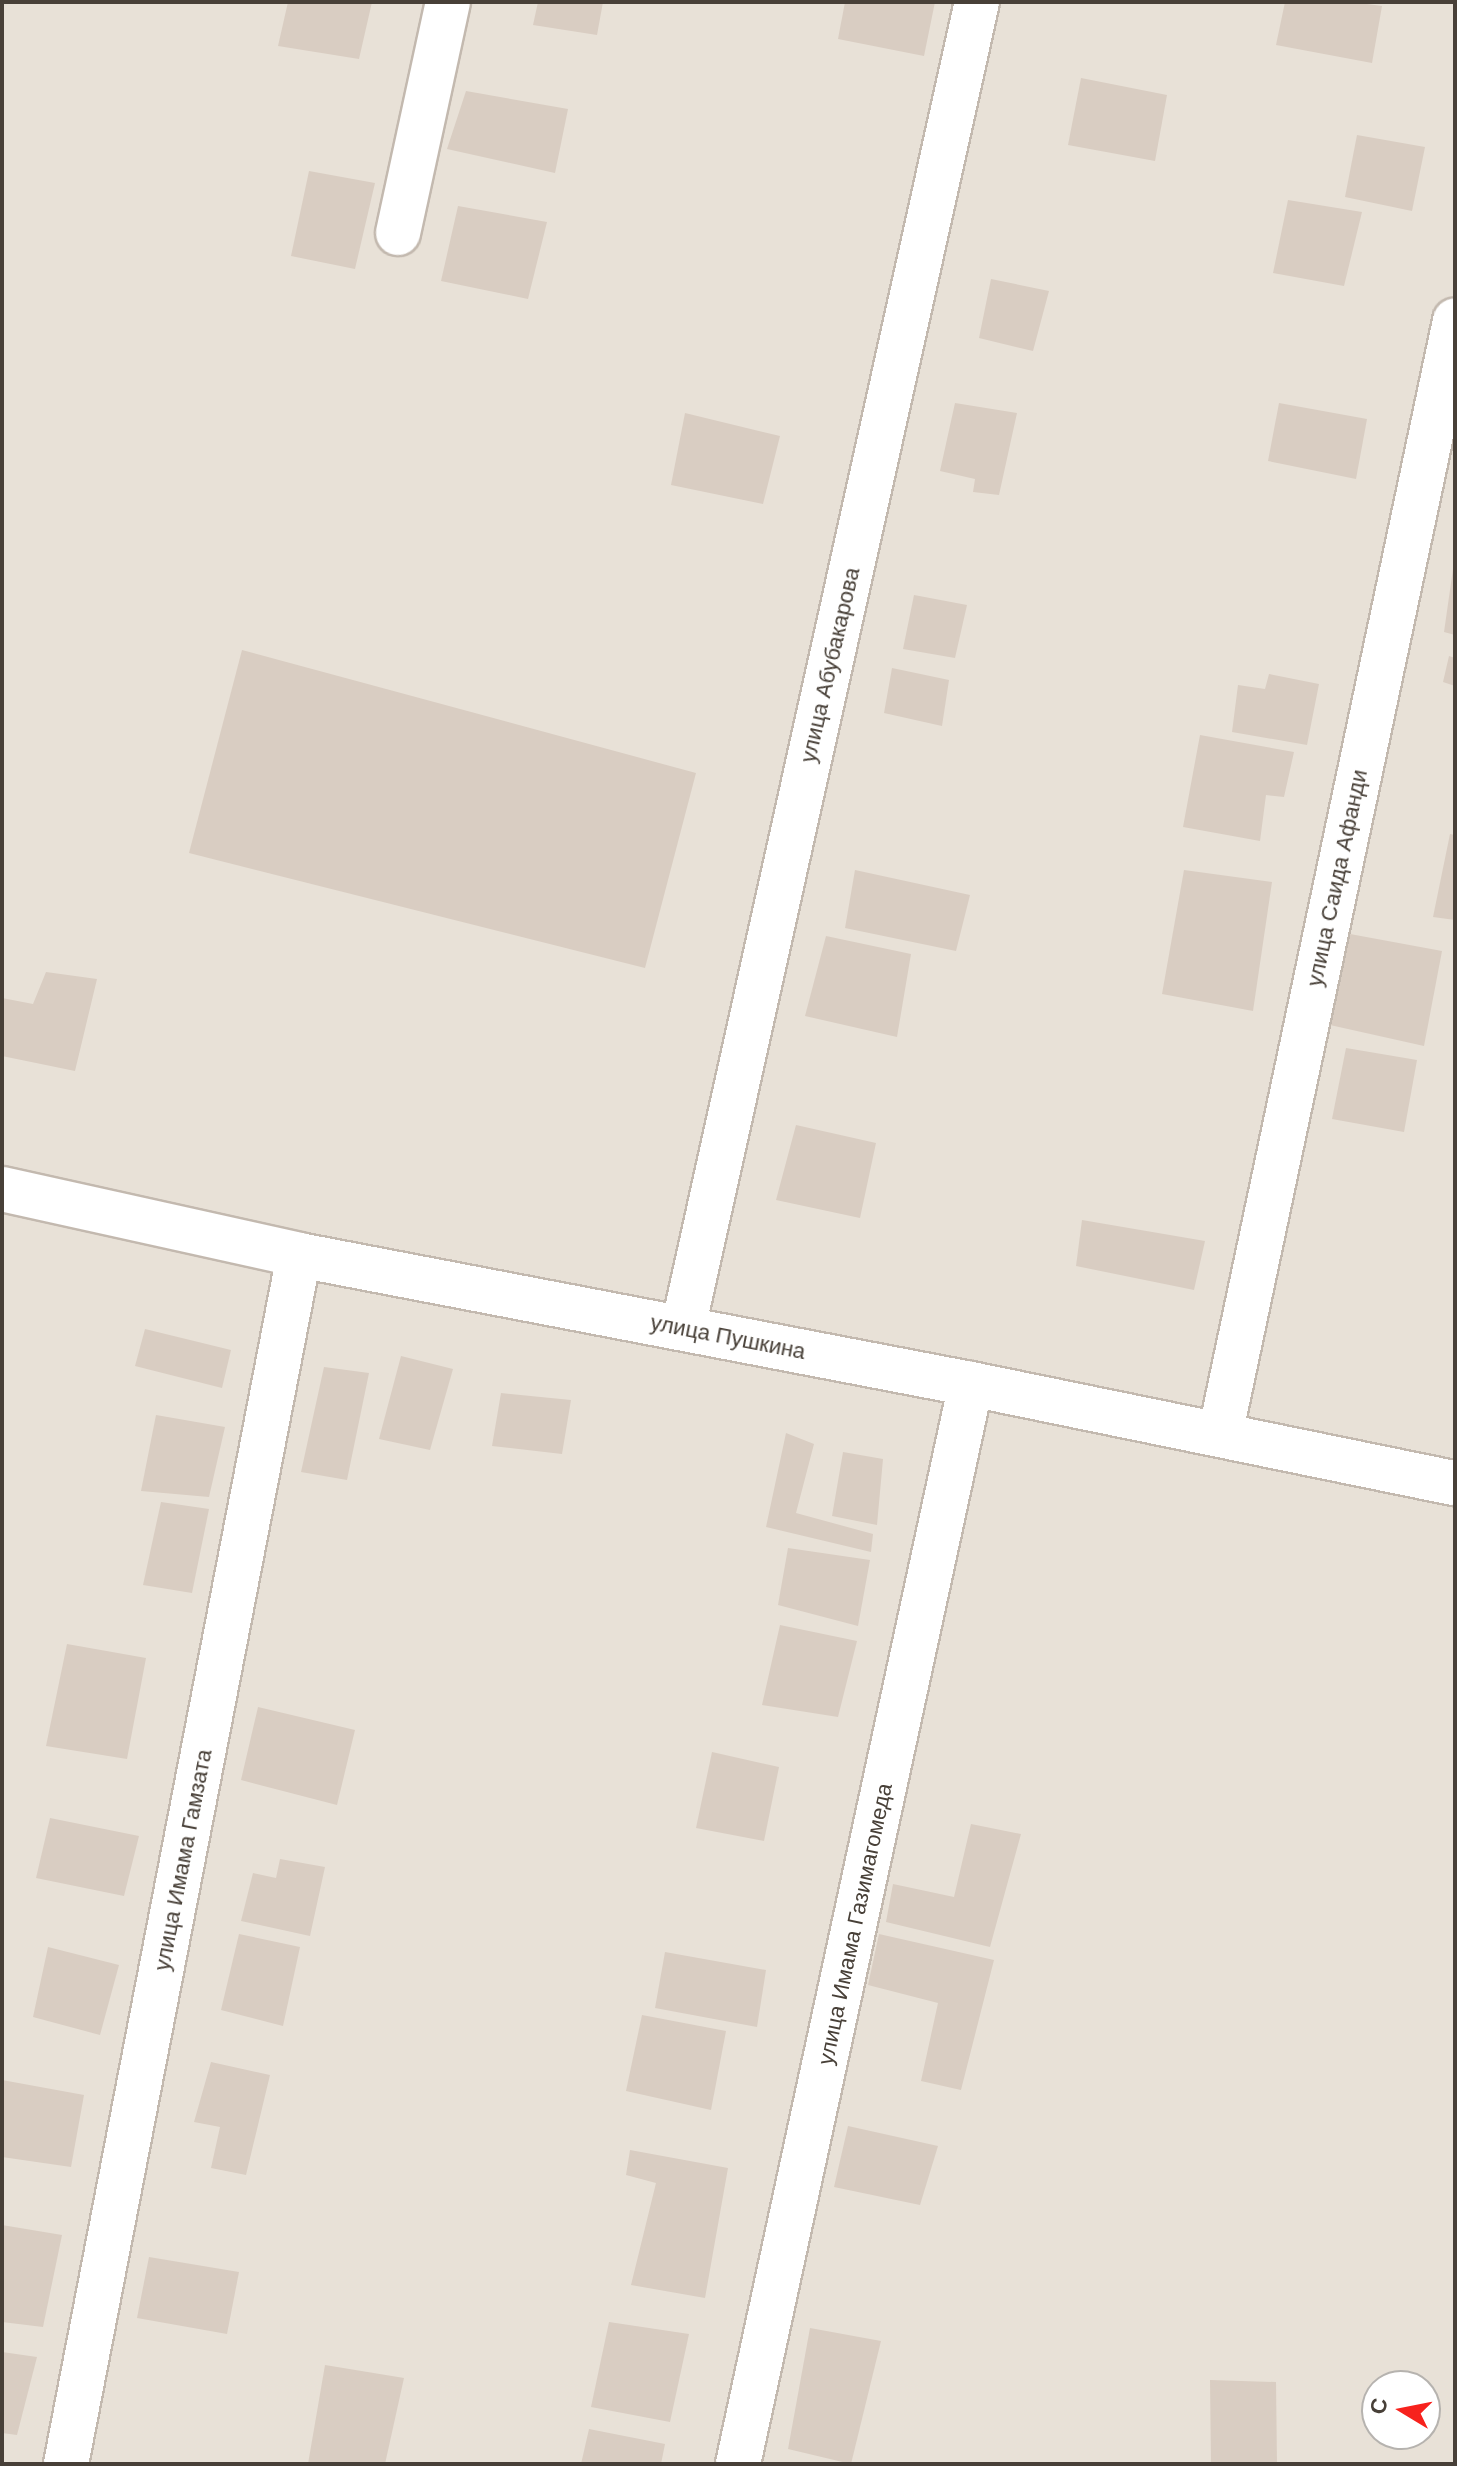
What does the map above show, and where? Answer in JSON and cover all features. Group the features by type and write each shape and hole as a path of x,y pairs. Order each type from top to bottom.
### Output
{"street":[{"path":"398,233 448,2"},
{"name":"улица Абубакарова","path":"683,1328 977,2"},
{"name":"улица Саида Афанди","path":"1220,1435 1455,321"},
{"name":"улица Пушкина","path":"2,1189 299,1255 971,1384 1455,1483"},
{"name":"улица Имама Гамзата","path":"66,2464 299,1255"},
{"name":"улица Имама Газимагомеда","path":"738,2464 971,1384"}],"shaded area":[{"path":"2,2 1455,2 1455,2464 2,2464"}],"building":[{"path":"288,2 372,2 359,59 278,46"},
{"path":"538,2 603,2 597,35 533,25"},
{"path":"845,2 935,2 924,56 838,39"},
{"path":"1285,2 1352,2 1382,6 1372,63 1276,45"},
{"path":"1081,78 1167,95 1155,161 1068,145"},
{"path":"466,91 568,109 555,173 447,149"},
{"path":"1357,135 1425,147 1412,211 1345,197"},
{"path":"309,171 375,183 355,269 291,256"},
{"path":"1288,200 1362,212 1344,286 1273,273"},
{"path":"458,206 547,222 528,299 441,281"},
{"path":"991,279 1049,291 1033,351 979,338"},
{"path":"955,403 1017,413 999,495 973,492 975,479 940,471"},
{"path":"1279,403 1367,419 1356,479 1268,461"},
{"path":"685,413 780,436 763,504 671,485"},
{"path":"1455,569 1455,635 1444,632"},
{"path":"914,595 967,605 955,658 903,649"},
{"path":"242,650 696,773 645,968 189,853"},
{"path":"1449,656 1455,658 1455,686 1443,682"},
{"path":"892,668 949,680 942,726 884,713"},
{"path":"1269,674 1319,684 1307,745 1232,732 1238,685 1265,689"},
{"path":"1200,735 1294,752 1284,797 1266,795 1260,841 1183,827"},
{"path":"1450,834 1455,835 1455,920 1433,917"},
{"path":"855,870 970,895 956,951 845,928"},
{"path":"1184,870 1272,882 1253,1011 1162,994"},
{"path":"1350,934 1442,951 1424,1046 1330,1025"},
{"path":"826,936 911,954 897,1037 805,1016"},
{"path":"46,972 97,979 75,1071 2,1056 2,998 33,1004"},
{"path":"1346,1048 1417,1060 1404,1132 1332,1119"},
{"path":"796,1125 876,1143 860,1218 776,1200"},
{"path":"1082,1220 1205,1241 1194,1290 1076,1266"},
{"path":"145,1329 231,1350 222,1388 135,1366"},
{"path":"401,1356 453,1369 430,1450 379,1439"},
{"path":"324,1367 369,1373 347,1480 301,1472"},
{"path":"501,1393 571,1400 562,1454 492,1446"},
{"path":"156,1415 225,1427 209,1497 141,1491"},
{"path":"786,1433 814,1444 796,1513 873,1534 871,1552 766,1527"},
{"path":"843,1452 883,1459 877,1525 832,1516"},
{"path":"161,1502 209,1509 192,1593 143,1585"},
{"path":"788,1548 870,1560 858,1626 778,1605"},
{"path":"780,1625 857,1641 838,1717 762,1705"},
{"path":"67,1644 146,1658 127,1759 46,1746"},
{"path":"258,1707 355,1730 337,1805 241,1780"},
{"path":"712,1752 779,1767 764,1841 696,1828"},
{"path":"50,1818 139,1836 124,1896 36,1878"},
{"path":"971,1824 1021,1834 990,1947 886,1922 893,1884 954,1897"},
{"path":"280,1859 325,1867 310,1936 241,1921 253,1873 276,1878"},
{"path":"239,1934 300,1947 283,2026 221,2010"},
{"path":"879,1934 994,1960 961,2090 921,2081 938,2003 868,1985"},
{"path":"48,1947 119,1965 100,2035 33,2017"},
{"path":"665,1952 766,1970 757,2027 655,2008"},
{"path":"642,2015 726,2031 711,2110 626,2091"},
{"path":"211,2062 270,2075 246,2175 211,2168 220,2127 194,2122"},
{"path":"2,2080 84,2095 71,2167 2,2157"},
{"path":"848,2126 938,2146 920,2205 834,2187"},
{"path":"630,2150 728,2168 705,2298 631,2285 656,2183 626,2175"},
{"path":"2,2225 62,2235 43,2327 2,2322"},
{"path":"149,2257 239,2272 227,2334 137,2318"},
{"path":"609,2322 689,2334 670,2422 591,2407"},
{"path":"810,2328 881,2341 851,2464 788,2449"},
{"path":"2,2352 37,2357 17,2435 2,2433"},
{"path":"325,2365 404,2378 385,2464 308,2464"},
{"path":"1210,2380 1276,2382 1277,2464 1211,2464"},
{"path":"589,2429 665,2444 661,2464 581,2464"}]}
